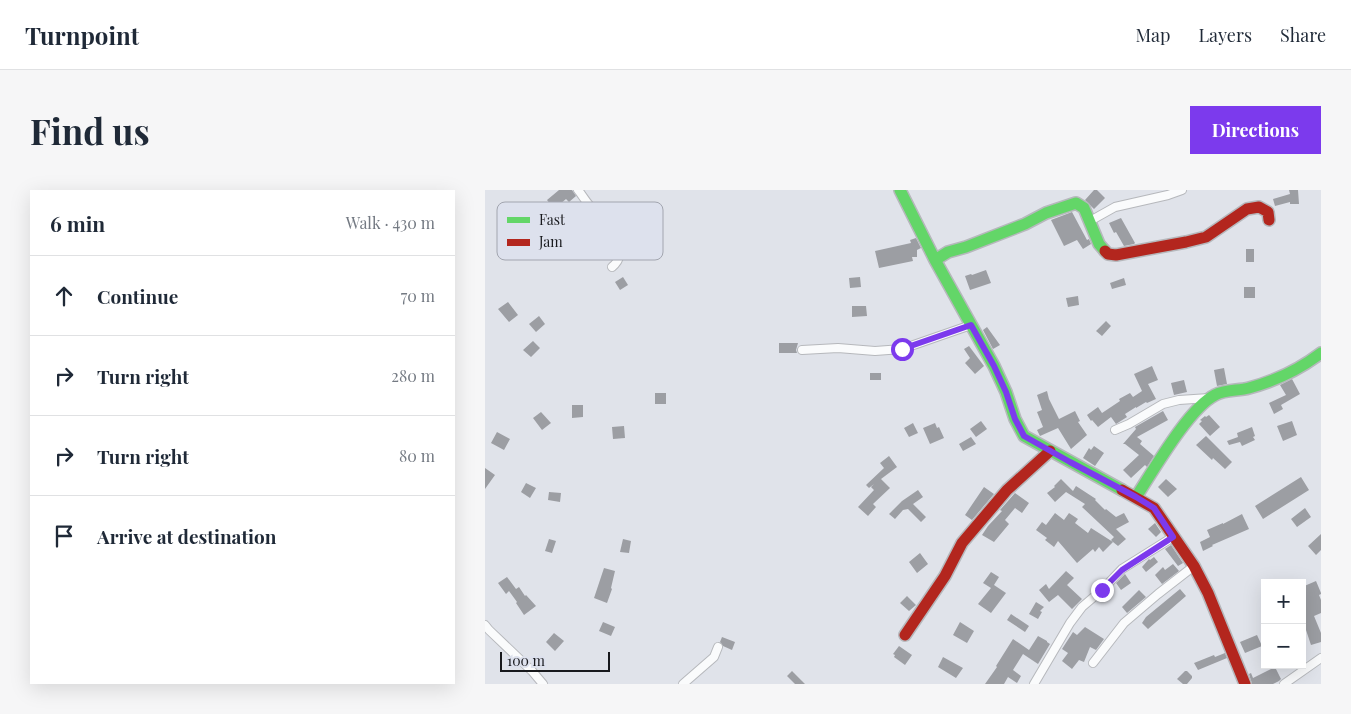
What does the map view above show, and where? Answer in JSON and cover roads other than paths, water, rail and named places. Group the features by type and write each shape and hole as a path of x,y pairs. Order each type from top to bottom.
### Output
{"street":[{"path":"578,190 588,202"},
{"path":"900,190 935,260 994,366 1006,392 1015,419 1024,436 1154,508 1194,566 1208,593 1245,684"},
{"path":"1090,221 1115,207 1183,190"},
{"path":"935,260 948,252 966,247 1025,224 1045,213 1076,203 1084,208 1099,244 1108,254 1116,255 1206,237 1247,209 1259,207 1268,212 1269,220"},
{"path":"612,267 618,260"},
{"path":"803,350 839,348 875,351 902,349 971,325"},
{"path":"1136,497 1180,431 1209,398 1218,392 1249,388 1279,377 1305,365 1321,353"},
{"path":"1115,430 1163,404 1179,400 1209,398"},
{"path":"905,635 945,576 962,543 1007,490 1050,451"},
{"path":"1034,684 1070,623 1082,607 1122,570 1173,537"},
{"path":"1093,663 1125,624 1158,594 1194,566"},
{"path":"485,625 543,684"},
{"path":"683,684 714,657 718,647"},
{"path":"1284,684 1321,658"}]}
